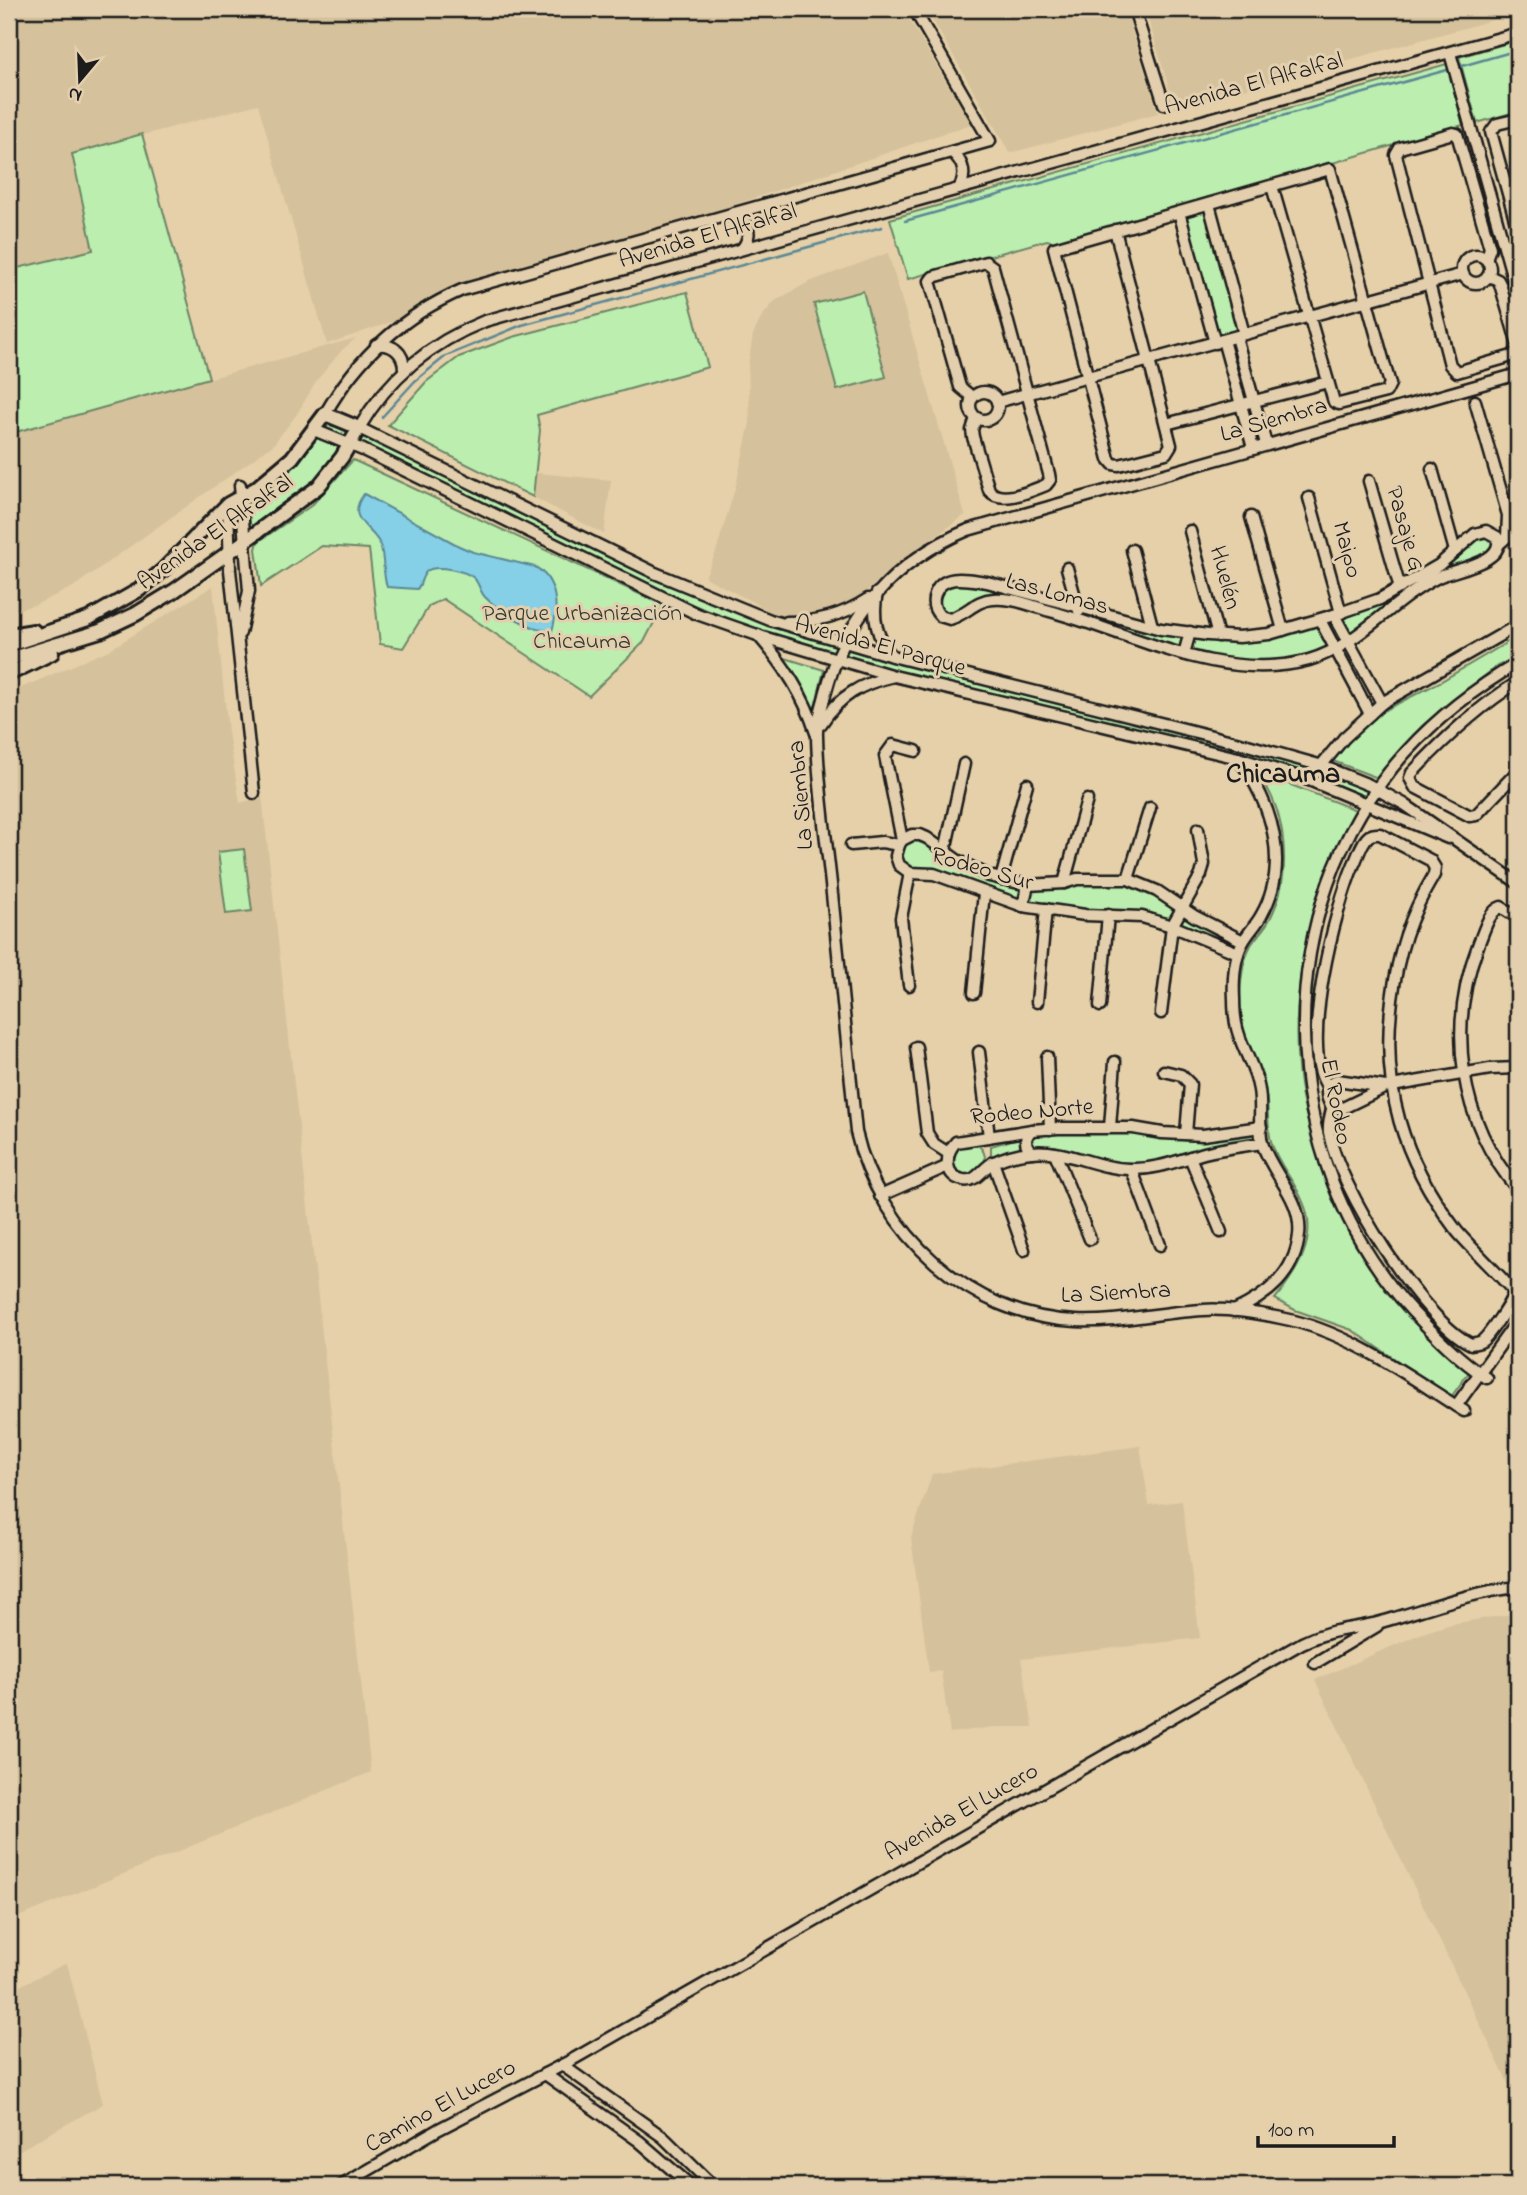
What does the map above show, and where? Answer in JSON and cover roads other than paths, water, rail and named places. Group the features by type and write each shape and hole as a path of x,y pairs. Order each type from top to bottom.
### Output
{"street":[{"name":"Avenida El Alfalfal","path":"9,645 104,612 139,590 162,571 240,491 292,458 325,414 341,386 376,345 423,309 471,286 990,141 914,9"},
{"path":"1134,9 1164,104"},
{"name":"Avenida El Alfalfal","path":"9,659 81,638 117,623 152,605 230,552 318,486 350,444 381,394 404,369 440,343 485,321 1518,33"},
{"path":"1450,52 1518,296"},
{"path":"1518,119 1497,124 1491,132 1518,230"},
{"path":"1486,259 1490,248 1457,134 1400,148 1396,155 1450,365 1459,372 1513,356 1517,351 1518,345 1500,284 1489,276"},
{"path":"952,152 964,169 964,179 959,189"},
{"path":"1115,230 1171,443 1168,452 1119,465 1113,464 1109,459 1054,248 1115,230 1272,186 1329,169 1390,388 1386,393 1337,404 1333,400 1272,186"},
{"path":"1209,204 1266,444"},
{"path":"1179,212 1253,448"},
{"path":"734,213 743,218 748,227 749,237 742,249"},
{"path":"1478,255 1486,259 1490,267 1489,276 1483,282 1474,283 1463,274 1463,265 1469,257 1478,255"},
{"path":"972,397 960,387 930,281 933,277 986,262 993,267 1050,477 1046,485 1003,498 992,495 973,437 976,418"},
{"path":"997,402 1463,274"},
{"path":"376,345 388,345 396,349 402,356 404,369"},
{"name":"La Siembra","path":"1483,1376 1460,1408 1344,1339 1316,1327 1280,1317 1233,1311 1195,1310 1102,1321 1046,1319 1018,1312 984,1297 947,1273 916,1245 880,1196 861,1153 856,1132 816,734 836,659 861,612 912,560 939,543 968,530 1518,374"},
{"path":"1166,424 1328,382"},
{"path":"985,391 993,395 998,408 994,416 986,420 976,418 970,411 972,397 985,391"},
{"path":"1475,401 1508,515 1507,537 1499,544"},
{"path":"325,414 359,428"},
{"name":"Avenida El Parque","path":"359,428 655,573 778,622 892,656 1319,765 1378,789 1418,812 1518,883"},
{"name":"Avenida El Parque","path":"314,430 350,444 697,614 894,676 1238,758 1309,780 1457,841"},
{"path":"1432,469 1455,551"},
{"name":"Pasaje G","path":"1369,481 1400,589"},
{"path":"238,640 248,598 240,491"},
{"name":"Maipo","path":"1309,498 1338,614"},
{"path":"228,504 230,552 254,793"},
{"path":"510,521 510,511 518,505"},
{"path":"1251,517 1283,630"},
{"name":"Huelén","path":"1190,531 1219,636"},
{"name":"Las Lomas","path":"1499,544 1494,534 1482,531 1475,534 1423,580 1389,609 1336,649 1310,660 1268,666 1225,663 1127,637 1078,613 987,582 949,580 940,586 934,599 935,610 947,619 992,599 1012,600 1078,613 1190,632 1219,636 1259,635 1320,620 1380,599 1423,580 1487,560 1497,552 1499,544"},
{"path":"1132,550 1152,626"},
{"path":"1067,568 1078,613"},
{"path":"645,590 655,585 655,573"},
{"path":"778,622 813,621 833,617 877,593"},
{"path":"877,593 874,609 876,626 892,656"},
{"path":"697,614 705,607 707,595"},
{"path":"1338,614 1348,641 1382,704"},
{"path":"1320,620 1370,714"},
{"path":"9,635 72,625"},
{"path":"1309,780 1319,765 1382,704 1518,625"},
{"path":"1184,654 1190,632"},
{"path":"758,635 792,677 806,704 816,734"},
{"path":"9,674 81,638"},
{"name":"El Rodeo","path":"1483,1376 1422,1321 1390,1285 1347,1216 1331,1180 1310,1101 1303,1027 1311,945 1323,902 1338,861 1368,805 1407,751 1448,712 1518,663"},
{"path":"816,734 826,716 844,696 867,684 894,676"},
{"path":"1518,682 1454,729 1410,778 1415,787 1470,816 1476,815 1518,772"},
{"path":"851,845 900,843 885,756 888,749 894,745 916,751"},
{"path":"1233,1311 1269,1292 1282,1277 1296,1251 1299,1235 1296,1206 1262,1143 1257,1080 1238,1033 1234,1011 1233,985 1238,953 1243,941 1262,915 1275,880 1278,861 1268,812 1255,780 1238,758"},
{"path":"946,851 964,764"},
{"path":"1001,879 1027,784"},
{"path":"1064,883 1087,800"},
{"path":"1128,879 1150,808"},
{"path":"1161,1013 1172,926 1201,875 1204,863 1198,829"},
{"path":"1333,1105 1329,1132 1335,1150 1350,1189 1381,1244 1419,1296 1464,1341 1471,1344 1482,1341 1511,1301 1513,1292 1507,1282 1485,1263 1458,1233 1435,1198 1402,1130 1388,1086 1389,1033 1399,956 1410,921 1435,868 1430,860 1377,833 1371,835 1348,878 1335,916 1327,953 1318,1035 1323,1076 1328,1087 1326,1096 1333,1105 1343,1108 1388,1086 1490,1069 1518,1068"},
{"name":"Rodeo Sur","path":"1238,953 1172,926 1142,918 1085,915 1023,906 933,874 910,873 899,865 896,856 900,843 912,835 920,835 989,876 1028,885 1064,883 1077,878 1128,879 1157,891 1181,908 1243,941"},
{"path":"909,985 901,918 910,873"},
{"path":"1023,906 1028,885"},
{"path":"974,993 984,893"},
{"path":"1037,1002 1045,909"},
{"path":"1518,918 1505,909 1496,909 1477,949 1468,979 1463,1013 1464,1073 1470,1103 1480,1133 1495,1160 1518,1190"},
{"path":"1100,1006 1108,915"},
{"path":"916,1047 928,1133 937,1147 948,1153"},
{"path":"979,1052 989,1137"},
{"path":"1047,1057 1050,1129"},
{"path":"1110,1127 1115,1062"},
{"path":"1164,1071 1181,1075 1190,1084 1185,1134"},
{"path":"1328,1087 1337,1080 1388,1086"},
{"name":"Rodeo Norte","path":"1261,1127 1198,1135 1110,1127 1032,1130 956,1142 948,1153 948,1166 957,1177 970,1180 993,1162 1032,1152 1055,1153 1113,1168 1132,1170 1168,1165 1202,1154 1262,1143"},
{"path":"1032,1130 1025,1138 1032,1152"},
{"path":"1198,1135 1202,1154"},
{"path":"1055,1153 1090,1239"},
{"path":"1191,1157 1221,1231"},
{"path":"993,1162 1024,1250"},
{"path":"880,1196 948,1166"},
{"path":"1132,1170 1160,1245"},
{"path":"1483,1376 1518,1320"},
{"name":"Avenida El Lucero","path":"562,2065 1302,1643 1344,1628 1373,1624 1463,1597 1518,1587"},
{"name":"Avenida El Lucero","path":"1315,1663 1392,1619"},
{"path":"562,2065 663,2137 713,2186"},
{"name":"Camino El Lucero","path":"341,2186 439,2129 562,2065"},
{"path":"545,2074 657,2154 691,2186"}],"water":[{"path":"364,494 459,546 535,567 542,572 554,595 552,631 536,628 507,614 485,597 474,578 458,571 431,569 425,573 417,589 387,587 381,547 359,518 357,511 358,503"}],"waterway":[{"path":"1462,66 1518,50"},
{"path":"905,221 1447,70"},
{"path":"382,417 415,381 446,356 522,325 882,227"}],"district":[{"name":"Chicauma","path":"1283,775"}],"park label":[{"name":"Parque Urbanización Chicauma","path":"582,628"}]}
